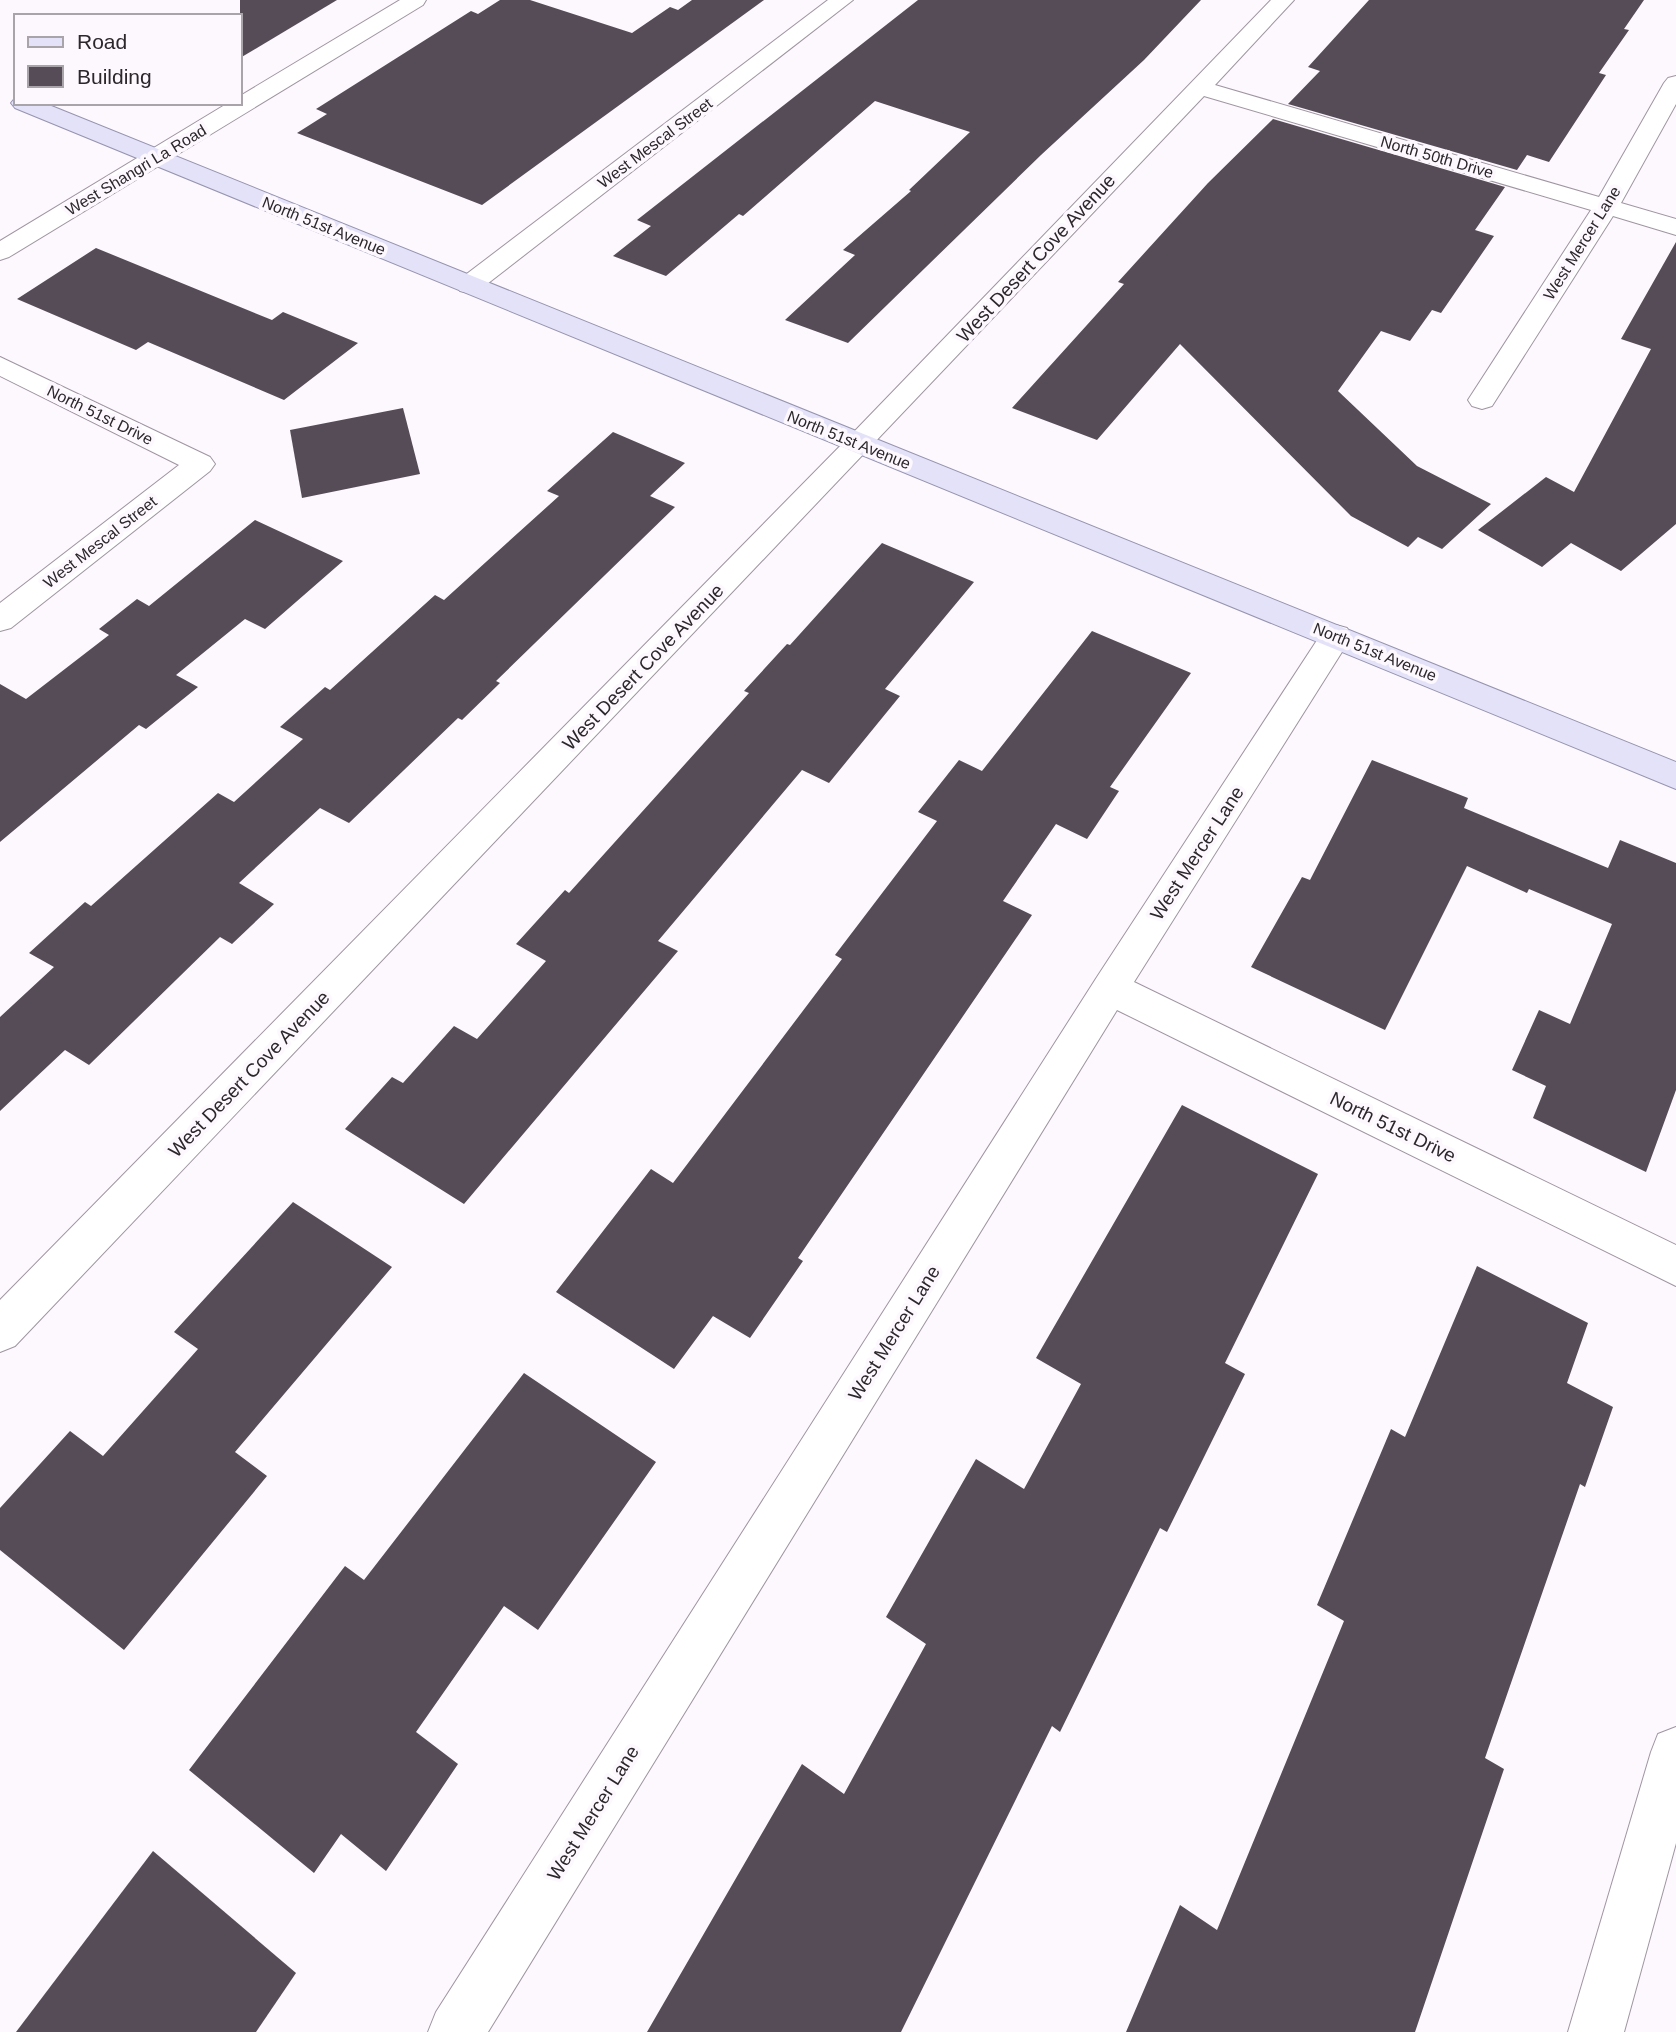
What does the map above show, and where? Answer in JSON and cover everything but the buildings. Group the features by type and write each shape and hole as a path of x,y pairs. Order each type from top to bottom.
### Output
{"main road":[{"name":"North 51st Avenue","path":"28,105 1676,775"}],"street":[{"name":"West Shangri La Road","path":"0,252 415,0"},
{"name":"West Mescal Street","path":"469,285 842,0"},
{"name":"West Desert Cove Avenue","path":"0,1331 859,444 1283,0"},
{"name":"West Mercer Lane","path":"1482,400 1606,207 1676,83"},
{"name":"North 50th Drive","path":"1198,87 1676,227"},
{"name":"North 51st Drive","path":"0,366 200,464"},
{"name":"West Mescal Street","path":"0,620 200,464"},
{"name":"West Mercer Lane","path":"456,2032 1110,988 1336,636"},
{"name":"North 51st Drive","path":"1110,988 1676,1266"},
{"path":"1596,2032 1676,1752"}]}
